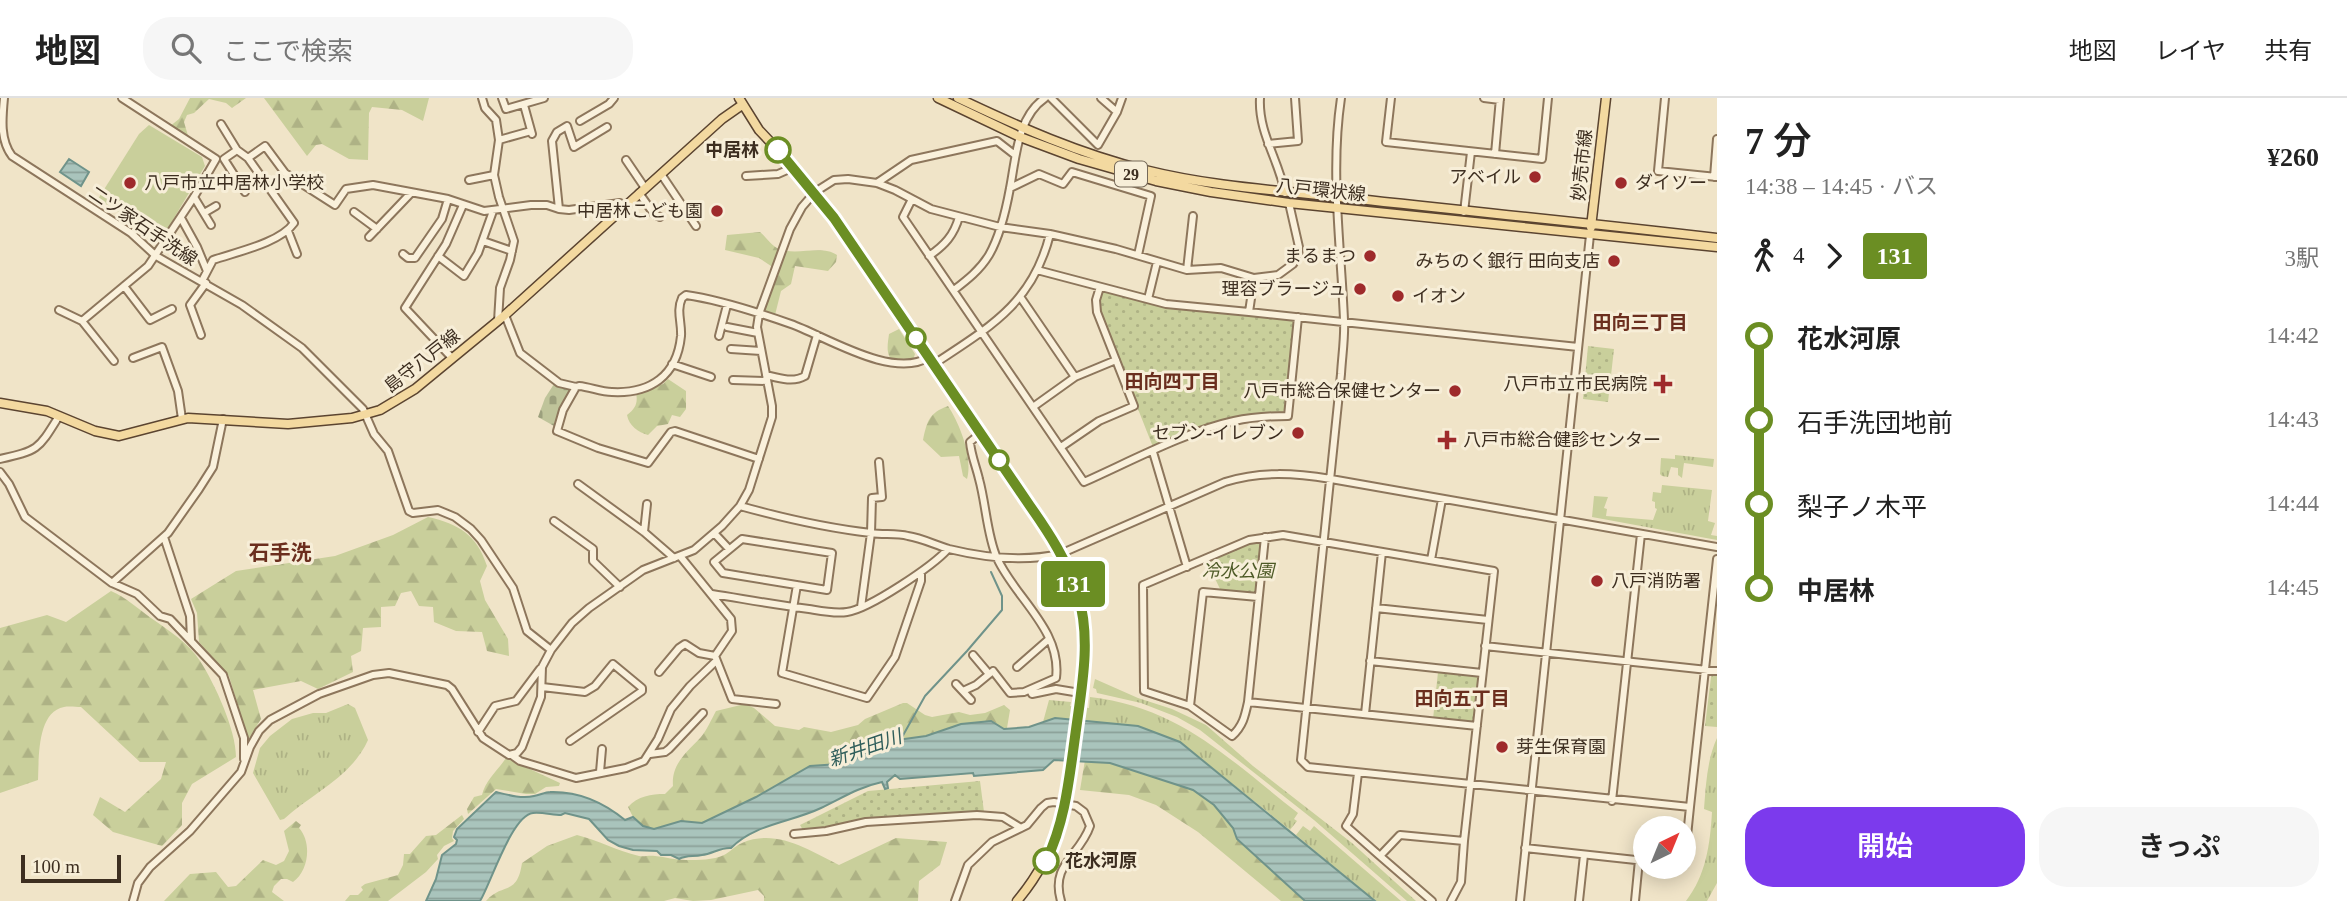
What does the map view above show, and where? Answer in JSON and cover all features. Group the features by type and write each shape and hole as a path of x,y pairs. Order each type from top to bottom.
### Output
{"main road":[{"name":"八戸環状線","path":"938,98 1079,159 1156,181 1252,199 1717,247"},
{"name":"八戸環状線","path":"958,98 1022,133 1145,170 1227,186 1717,238"},
{"name":"妙売市線","path":"1590,235 1606,98"},
{"path":"740,101 759,130 815,192 834,218 1060,554 1078,594 1085,638 1065,803 1060,826 1048,856 1031,885 1017,901"},
{"name":"島守八戸線","path":"0,403 31,407 95,431 119,436 182,419 288,424 366,415 403,398 501,318 740,101"}],"street":[{"name":"二ツ家石手洗線","path":"4,98 1,135 5,149 34,172 131,233 156,256 242,304 302,348 359,404 374,434 388,451 409,511 413,513 438,510 455,517 471,529 513,588 527,631 551,650"},
{"path":"82,321 148,266 181,218 216,159 122,98"},
{"path":"482,98 485,108 495,120 499,140 494,175 514,240 500,288 501,318 520,353 559,383 614,393 662,380 672,364 681,338 678,311 681,298 686,295 789,323 843,348 882,361 931,360 982,332 1005,315 1021,298 1037,270 1050,234"},
{"path":"502,98 506,109 544,98"},
{"path":"579,121 609,104 614,98"},
{"path":"954,290 972,276 987,258 1000,227 1022,133 1032,111 1045,98"},
{"path":"1051,98 1098,145 1122,98"},
{"path":"1101,98 1117,112"},
{"path":"1260,98 1261,121 1285,193"},
{"path":"1268,144 1298,141 1295,98"},
{"path":"1341,98 1336,207 1344,323 1331,479 1301,760 1308,767 1612,801 1690,807"},
{"path":"1391,98 1386,142 1542,159 1548,98"},
{"path":"1484,98 1500,99 1495,154"},
{"path":"1665,98 1658,171 1715,177 1717,139"},
{"path":"499,140 532,133 524,105"},
{"path":"201,335 190,304 204,282 213,260 288,231 294,223 248,158 237,150 221,124"},
{"path":"559,209 552,141 557,132 567,126 574,147 607,127"},
{"path":"877,183 911,160 997,141 1015,155"},
{"path":"248,158 265,146 285,173 335,205 346,189 373,185 447,199 484,211 539,205 559,209 620,203 624,208"},
{"path":"237,150 224,159 245,192"},
{"path":"1464,212 1471,152"},
{"path":"626,160 654,214 660,217"},
{"path":"746,176 778,174 793,167"},
{"path":"1010,188 1039,174 1063,184 1072,172 1151,196 1138,255"},
{"path":"661,174 696,226"},
{"path":"469,180 494,175"},
{"path":"478,732 495,706 516,701 542,667 551,650 581,615 643,570 694,550 715,534 740,506 749,491 772,417 758,333 759,314 790,229 802,207 815,192 834,180 877,183 931,209 959,217 1000,227 1050,234 1187,270 1221,268 1254,278 1278,275 1293,264 1298,256 1289,203"},
{"path":"369,237 411,193"},
{"path":"194,197 211,225"},
{"path":"403,254 408,258 415,258 442,219 447,199"},
{"path":"912,199 903,217 1084,482 1199,432 1258,417 1287,416 1298,317"},
{"path":"452,358 405,308 451,235 463,205"},
{"path":"204,213 216,206"},
{"path":"438,256 464,276 472,266 493,211"},
{"path":"354,212 377,229"},
{"path":"1187,270 1193,216"},
{"path":"929,256 950,239 959,217"},
{"path":"181,218 207,271"},
{"path":"288,231 297,254"},
{"path":"1520,901 1590,235"},
{"path":"483,241 512,251"},
{"path":"1148,299 1157,262"},
{"path":"1037,270 1166,304 1578,347"},
{"path":"1249,312 1254,278"},
{"path":"124,286 150,320 172,309"},
{"path":"1061,447 1099,421 1135,406 1097,312 1096,300 1100,287"},
{"path":"1021,298 1075,377"},
{"path":"719,336 727,305"},
{"path":"58,310 82,321 114,360"},
{"path":"727,327 758,333"},
{"path":"733,380 800,379 805,376 817,335"},
{"path":"133,358 162,347 178,391 182,419"},
{"path":"730,349 761,351"},
{"path":"1033,407 1075,377 1116,360"},
{"path":"672,364 711,377"},
{"path":"576,387 557,431 597,448 648,463 671,432 675,431 759,459"},
{"path":"0,459 27,453 41,445 59,416"},
{"path":"112,583 164,537 200,489 213,467 223,419"},
{"path":"963,691 976,685 993,671 1010,693 1016,694 1056,678 1057,666 1041,623 1013,586 996,557 971,451 970,442 981,433"},
{"path":"1153,452 1187,567"},
{"path":"861,607 871,533 872,498 882,497 879,462"},
{"path":"0,472 25,517 112,583 137,594 160,616 170,620 223,675 244,738 245,760"},
{"path":"740,506 785,519 871,533 909,536 948,549 996,557 1038,558 1060,554 1245,476 1284,473 1717,547"},
{"path":"133,901 142,877 190,831 241,772 259,731 270,720 319,694 373,675 389,673 447,685 478,732 490,743 520,761 571,777 635,765 648,759 671,709 715,658 730,636 733,626 731,619 712,594 677,557 578,484"},
{"path":"1431,560 1443,499"},
{"path":"644,532 647,504"},
{"path":"554,522 593,549 593,561 620,587"},
{"path":"715,534 729,549"},
{"path":"1612,801 1641,534"},
{"path":"1265,537 1248,702 1245,718 1232,736 1190,706 1144,691 1143,585 1249,540 1265,537 1283,535 1493,571 1461,882 1451,901"},
{"path":"164,537 190,616 191,641"},
{"path":"742,539 832,553 827,590 723,573 715,562 729,549 742,539"},
{"path":"712,594 838,613 861,607 921,572 948,549"},
{"path":"1364,714 1382,552"},
{"path":"1689,816 1714,607 1717,559"},
{"path":"797,585 782,673 867,698 895,657 921,581 921,572"},
{"path":"1190,706 1203,592 1258,597"},
{"path":"1376,608 1488,620"},
{"path":"1017,667 1049,639"},
{"path":"659,672 685,644 699,653 715,658 727,681 732,699 776,704"},
{"path":"1485,646 1717,671"},
{"path":"973,655 989,674"},
{"path":"1370,661 1482,673"},
{"path":"542,687 585,692 595,686 612,664 642,688 642,691 570,741"},
{"path":"513,756 522,747 534,717 542,687 542,667"},
{"path":"956,684 971,701"},
{"path":"1030,690 1032,694 1056,689 1080,693"},
{"path":"1248,702 1477,726"},
{"path":"650,754 669,749 703,713"},
{"path":"600,772 602,749"},
{"path":"1358,773 1353,814 1346,825 1432,901"},
{"path":"955,901 968,865 992,842 1027,825 1047,803 1065,803 1084,812 1090,826 1061,872 1058,890 1061,901"},
{"path":"794,834 826,831 866,822 977,815 1003,817 1021,828"},
{"path":"1380,856 1400,835 1464,841"},
{"path":"1525,848 1633,860"},
{"path":"1579,901 1584,855"},
{"path":"1634,901 1638,879"}],"green space":[{"path":"190,98 246,98 232,108 226,103 209,99 194,113 187,115 184,122 189,139 169,127 179,119"},
{"path":"264,98 429,98 423,121 402,110 372,107 369,113 368,160 349,159 322,144 316,145 307,156"},
{"path":"149,125 202,157 205,166 161,240 98,199 139,134"},
{"path":"760,232 775,247 784,250 823,251 837,255 836,262 828,271 795,266 791,284 781,291 775,315 763,311 777,270 759,258 725,250 727,235"},
{"path":"1104,291 1164,306 1291,319 1294,322 1282,413 1232,419 1200,428 1153,447 1102,318 1099,307"},
{"path":"899,329 915,354 913,360 893,361 889,355 889,334"},
{"path":"1588,346 1614,349 1608,402 1583,399"},
{"path":"668,379 686,391 686,409 680,417 672,415 668,424 657,426 648,435 641,432 632,425 627,415 636,405 636,392 663,384"},
{"path":"554,384 572,390 556,426 538,417"},
{"path":"948,406 964,441 968,461 967,479 963,476 959,456 941,457 923,440 930,419"},
{"path":"1675,455 1714,459 1713,467 1684,463 1682,478 1678,475 1678,468 1671,467 1668,477 1662,476 1661,458 1675,459"},
{"path":"1662,485 1712,490 1708,521 1715,523 1711,535 1717,536 1717,540 1592,517 1594,496 1608,497 1604,508 1607,509 1606,516 1653,520 1657,509 1652,501 1653,492 1661,493"},
{"path":"428,517 458,527 478,546 487,566 480,581 485,600 508,639 509,656 487,651 482,632 456,631 434,622 433,607 419,606 411,591 401,593 395,606 381,607 381,627 363,628 361,651 351,656 353,672 318,689 301,681 253,690 261,719 248,740 229,676 199,642 197,613 191,599 236,571 335,556 393,535"},
{"name":"冷水公園","path":"1258,541 1261,544 1256,591 1253,594 1221,591 1207,562"},
{"path":"111,591 171,632 195,654 218,694 235,746 236,757 192,784 182,803 182,825 162,846 113,832 93,815 100,797 125,812 161,779 166,762 140,762 81,707 64,707 49,717 41,737 38,780 0,793 0,628 47,615 66,622"},
{"path":"1438,672 1479,678 1472,723 1433,719"},
{"path":"1713,674 1717,674 1717,727 1705,726"},
{"path":"1095,679 1206,725 1253,766 1352,843 1416,901 1407,901 1314,820 1200,730 1177,717 1141,703 1097,693 1093,688"},
{"path":"1090,697 1122,703 1178,724 1226,756 1298,813 1294,819 1297,821 1290,830 1180,742 1138,726 1043,722 1049,700 1071,702 1070,706 1089,708"},
{"path":"903,703 932,717 959,712 970,715 985,713 1004,705 1010,710 1007,728 1003,729 991,721 961,724 926,736 883,742 860,756 839,764 810,766 756,797 702,823 681,821 654,829 643,826 633,817 628,807 645,796 665,794 673,786 677,765 703,734 716,711 745,704 775,726 831,732 858,725 865,719"},
{"path":"348,704 355,708 368,740 361,753 341,775 280,820 253,773 260,748 270,736 292,719 313,713 326,713"},
{"path":"1717,738 1717,883 1707,901 1686,901 1698,881 1708,848 1712,812 1704,809 1706,781"},
{"path":"506,758 560,783 559,786 546,787 535,794 496,789 468,814 467,809 474,797 482,795 489,780"},
{"path":"1085,760 1110,763 1193,790 1214,805 1233,828 1238,839 1305,901 1281,901 1198,832 1156,805 1129,795 1080,790"},
{"path":"980,781 984,812 865,819 804,832 800,825 868,791"},
{"path":"462,815 464,819 453,831 454,841 444,846 437,855 438,859 426,872 388,901 345,901 350,895 358,895 365,884 398,875 404,854 410,854 426,836 436,835"},
{"path":"296,821 301,825 299,828 306,841 307,856 303,871 293,882 281,879 274,886 272,892 284,901 164,901 190,874 216,872 228,887 236,886 263,860 276,865 284,861 289,851 284,831"},
{"path":"1303,826 1310,831 1314,826 1401,901 1375,901 1296,835"},
{"path":"577,835 639,856 678,860 720,857 739,844 755,839 780,839 804,847 839,865 896,838 947,842 940,865 919,881 918,901 764,901 764,896 758,890 693,901 675,898 664,901 486,901 517,881 522,863 547,846"}],"water":[{"path":"69,159 89,172 81,186 60,172"},
{"path":"1055,718 1138,726 1180,742 1375,901 1305,901 1237,839 1233,828 1214,805 1193,790 1110,763 1054,760 1043,770 900,779 895,775 887,782 888,788 885,789 882,782 866,787 810,813 751,834 731,848 679,859 671,855 661,855 657,851 633,850 619,846 608,840 589,819 565,813 533,813 517,825 480,901 426,901 436,879 442,855 456,844 454,837 457,829 496,792 525,797 550,792 571,793 599,803 625,820 633,817 643,826 654,829 681,821 702,823 756,797 810,766 839,764 860,756 883,742 926,736 961,724 991,721 1004,729 1029,727"}],"waterway":[{"name":"新井田川","path":"901,739 925,696 1002,610 1002,596 991,572"}],"bus line":[{"name":"131","path":"778,150 834,218 1049,533 1078,594 1085,638 1079,704 1065,803 1060,826 1046,861"}],"place":[{"name":"中居林","path":"778,150"},
{"name":"アベイル","path":"1535,177"},
{"name":"八戸市立中居林小学校","path":"130,183"},
{"name":"ダイソー","path":"1621,183"},
{"name":"中居林こども園","path":"717,211"},
{"name":"まるまつ","path":"1370,256"},
{"name":"みちのく銀行 田向支店","path":"1614,261"},
{"name":"理容ブラージュ","path":"1360,289"},
{"name":"イオン","path":"1398,296"},
{"name":"八戸市立市民病院","path":"1663,384"},
{"name":"八戸市総合保健センター","path":"1455,391"},
{"name":"セブン-イレブン","path":"1298,433"},
{"name":"八戸市総合健診センター","path":"1447,440"},
{"name":"八戸消防署","path":"1597,581"},
{"name":"芽生保育園","path":"1502,747"},
{"name":"花水河原","path":"1046,861"}],"district":[{"name":"田向三丁目","path":"1640,322"},
{"name":"田向四丁目","path":"1172,381"},
{"name":"石手洗","path":"280,553"},
{"name":"田向五丁目","path":"1462,698"}]}
